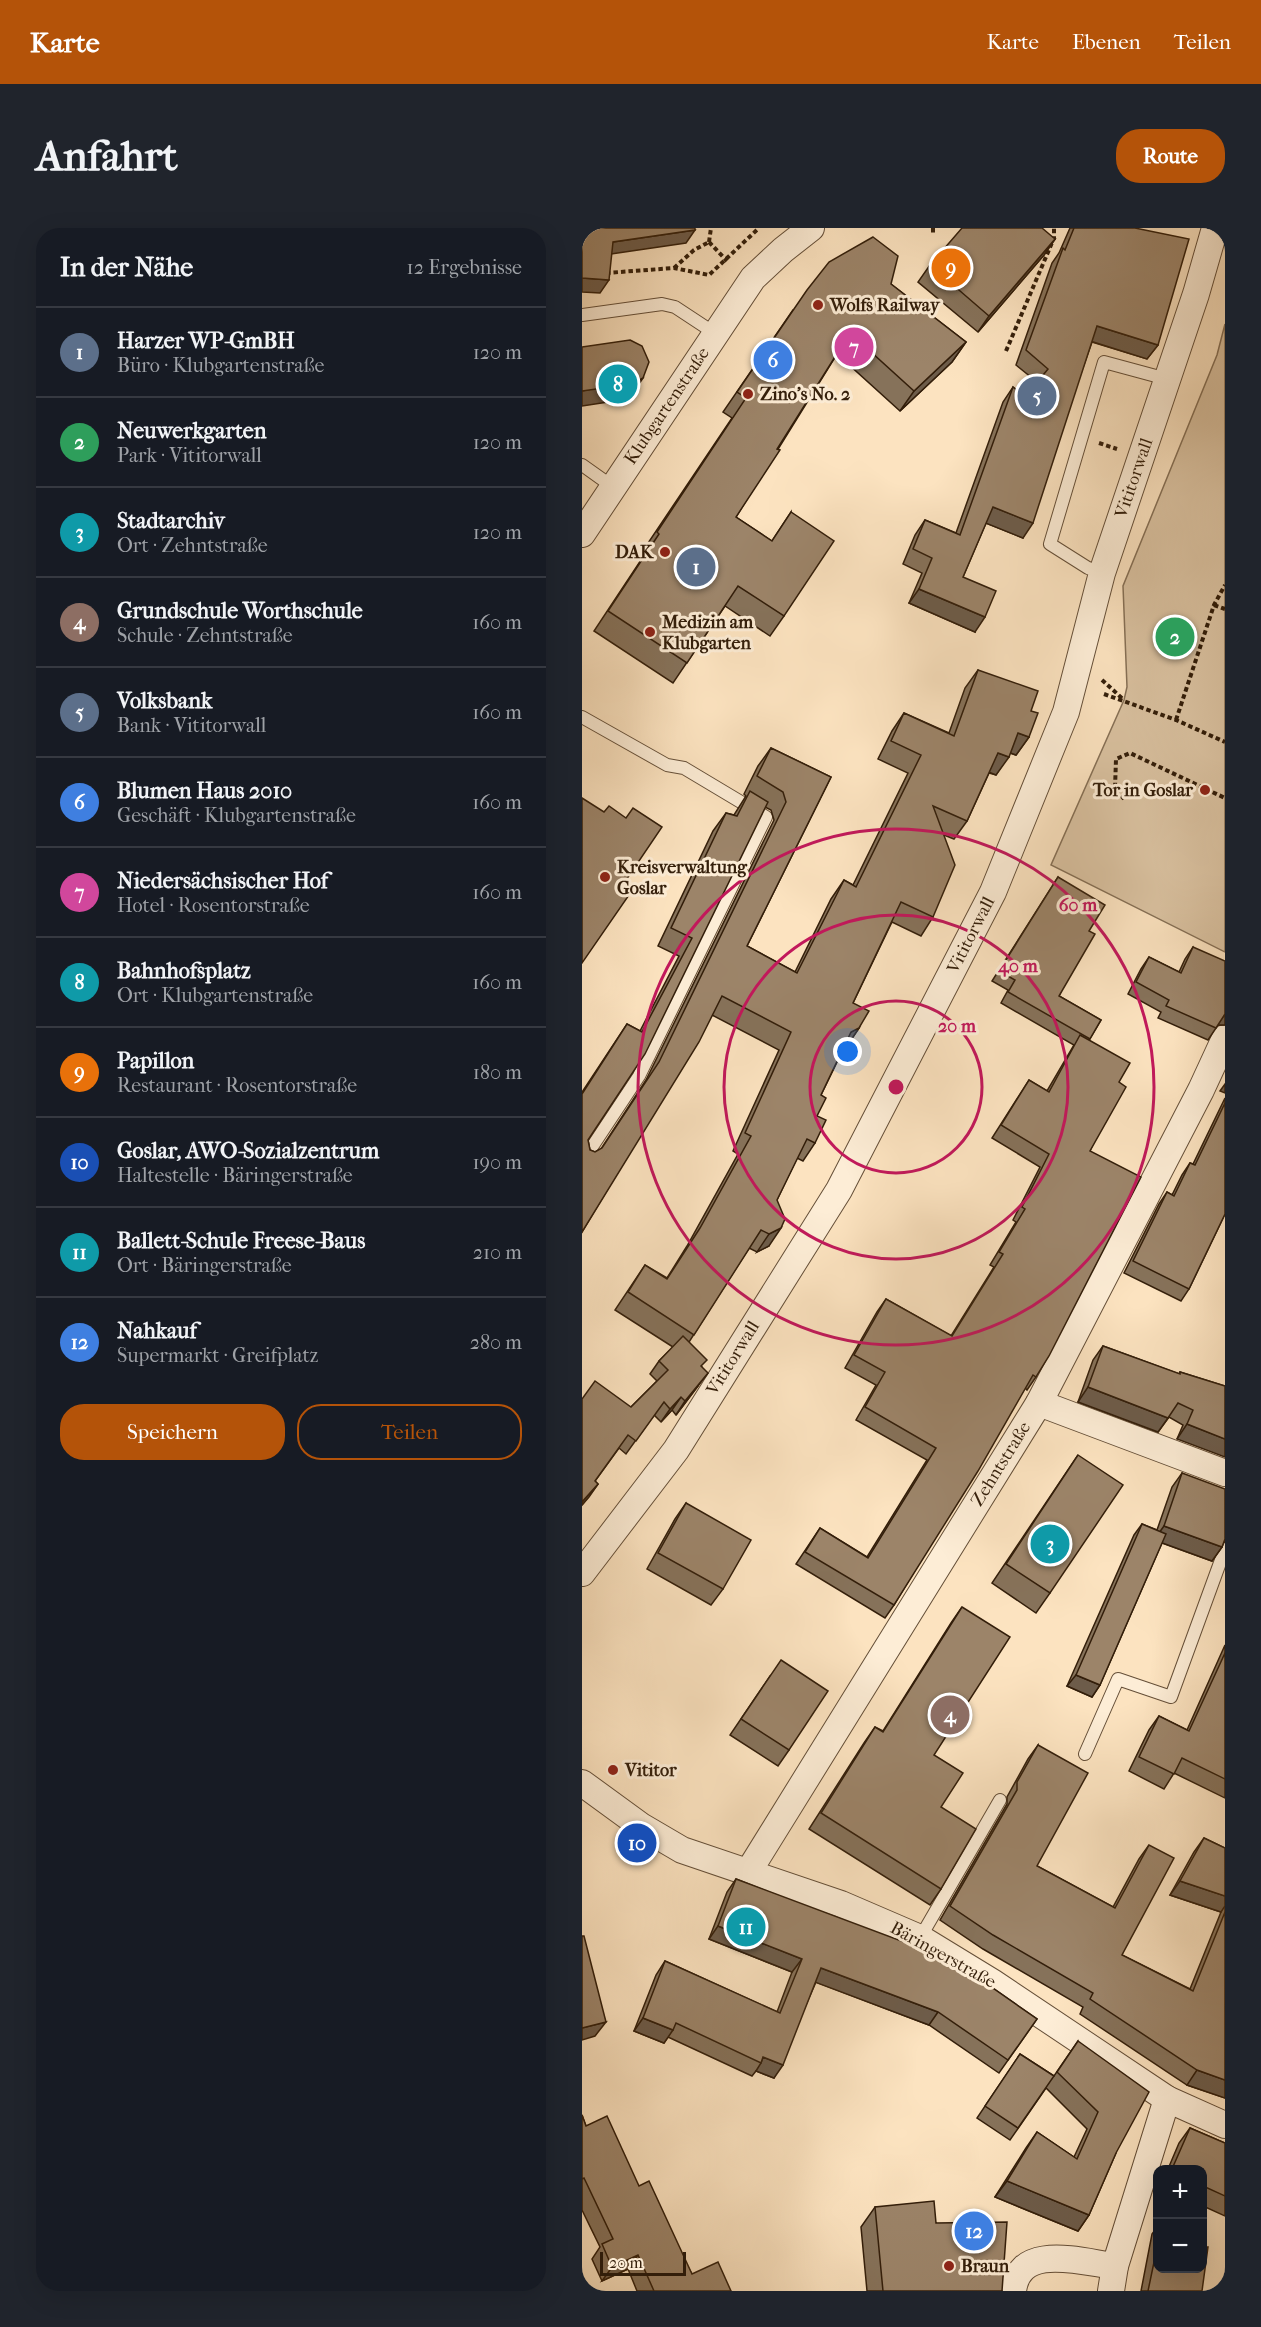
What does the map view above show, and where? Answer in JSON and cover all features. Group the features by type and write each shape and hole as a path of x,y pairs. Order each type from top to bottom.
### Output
{"street":[{"name":"Klubgartenstraße","path":"582,534 753,278 811,228"},
{"name":"Vititorwall","path":"582,1573 676,1450 842,1185 993,892 1066,711 1102,573 1215,228"},
{"name":"Zehntstraße","path":"747,1874 1039,1403 1202,1090 1225,1038"},
{"path":"1039,1403 1225,1473"},
{"name":"Bäringerstraße","path":"582,1784 641,1826 682,1850 747,1874 841,1904 920,1938 993,1982 1167,2099 1225,2125"},
{"path":"1013,2291 1018,2273 1029,2263 1041,2259 1112,2279 1167,2099"}],"lane":[{"path":"582,315 662,304 675,307 716,334"},
{"path":"1102,573 1088,568 1050,544 1104,362 1167,379"},
{"path":"582,465 613,487"},
{"path":"582,717 667,765 684,768 766,817 639,1076 582,1162"},
{"path":"1085,1754 1118,1679 1171,1697 1225,1549"},
{"path":"920,1938 1000,1800"}],"path":[{"path":"709,242 711,228"},
{"path":"604,273 626,269 674,268 709,275 727,261 759,228"},
{"path":"933,228 933,234"},
{"path":"1005,351 1054,238 1054,228"},
{"path":"709,242 727,261"},
{"path":"674,268 694,250 709,242"},
{"path":"1081,438 1141,457"},
{"path":"1176,720 1214,606 1225,585"},
{"path":"1214,606 1225,609"},
{"path":"1104,694 1132,702 1225,742"},
{"path":"1124,799 1115,788 1116,759 1130,753 1225,798"}],"shaded area":[{"path":"1225,324 1225,952 1051,865 1124,700 1127,687 1123,586 1217,355"}],"building":[{"path":"582,228 695,228 695,230 613,242 609,280 582,278"},
{"path":"962,228 1042,228 1055,239 989,316 930,265"},
{"path":"1074,228 1135,228 1189,239 1158,345 1097,326 1033,523 993,507 963,577 996,591 985,617 919,589 932,558 913,549 925,520 960,535 1013,387 1025,397 1048,369 1026,350 1063,248 1065,250"},
{"path":"873,237 898,256 891,284 966,342 914,391 850,333 777,449 780,450 736,517 772,541 791,512 834,541 784,616 738,586 687,663 608,611 659,534 657,532 746,398 737,392 807,290 829,262"},
{"path":"630,340 642,346 649,362 643,378 632,384 582,391 582,347"},
{"path":"978,670 1038,691 1031,711 1038,713 1029,737 1018,733 1009,757 998,753 967,821 933,806 955,865 933,917 901,902 853,1003 869,1011 859,1028 851,1032 821,1095 826,1098 817,1116 826,1120 815,1143 807,1139 777,1200 785,1219 781,1228 769,1234 761,1230 694,1335 628,1292 645,1265 667,1279 700,1228 751,1136 745,1133 791,1032 722,996 699,1042 582,1232 582,1094 627,1024 642,1032 692,938 671,928 726,813 737,816 750,791 768,802 645,1054 588,1140 590,1150 595,1152 602,1148 659,1062 786,802 783,792 757,776 771,748 831,777 747,946 797,973 844,880 856,887 921,755 891,741 904,713 954,736"},
{"name":"Kreisverwaltung Goslar","path":"582,798 604,812 609,806 626,818 633,808 662,827 620,889 629,895 582,963"},
{"path":"1058,877 1105,905 1089,931 1095,934 1059,996 1101,1020 1090,1039 1008,992 1015,980 999,971"},
{"path":"1193,947 1225,961 1225,1014 1216,1028 1166,1006 1169,1000 1136,982 1149,957 1181,973"},
{"path":"1080,1035 1130,1063 1119,1082 1126,1087 1090,1151 1141,1177 1049,1356 1036,1377 1033,1375 978,1471 894,1605 805,1552 820,1528 868,1558 936,1448 865,1407 885,1372 854,1355 886,1299 952,1336 1003,1254 999,1252 1025,1209 1022,1207 1049,1154 1001,1125 1029,1080 1049,1092"},
{"path":"1225,1103 1225,1214 1189,1289 1133,1261 1167,1192 1174,1196 1190,1163 1195,1165"},
{"path":"683,1336 707,1360 701,1366 708,1373 685,1401 681,1397 670,1409 664,1402 636,1441 628,1435 595,1481 598,1484 582,1502 582,1399 595,1381 631,1407 668,1370 659,1361"},
{"path":"1103,1346 1180,1374 1180,1372 1225,1386 1225,1439 1187,1424 1193,1410 1178,1403 1168,1418 1088,1387"},
{"path":"1078,1455 1123,1485 1050,1593 1006,1564"},
{"path":"1182,1473 1225,1489 1225,1539 1222,1547 1164,1526"},
{"path":"686,1503 751,1540 723,1589 658,1553"},
{"path":"1142,1524 1166,1534 1100,1685 1076,1675"},
{"path":"962,1607 1010,1637 934,1755 963,1773 941,1807 976,1829 941,1889 821,1813 875,1727 883,1732"},
{"path":"1225,1653 1225,1779 1182,1758 1174,1774 1139,1757 1159,1716 1189,1731"},
{"path":"781,1660 828,1691 789,1750 741,1719"},
{"path":"1038,1745 1088,1773 1037,1866 1115,1908 1149,1845 1174,1858 1122,1955 1193,1991 1225,1912 1225,2080 1197,2070 1090,1999 1093,1993 993,1935 950,1906 1017,1790 1017,1782"},
{"path":"1204,1838 1225,1848 1225,1896 1180,1881"},
{"path":"736,1879 968,1966 967,1970 1037,2019 1008,2060 938,2012 821,1968 783,2065 763,2057 761,2063 676,2023 673,2030 643,2018 665,1961 780,2013 802,1959 718,1926"},
{"path":"582,1936 584,1936 606,2022 582,2028"},
{"path":"1078,2041 1149,2092 1116,2153 1089,2215 1007,2181 1037,2132 1077,2159 1098,2112 1057,2072"},
{"path":"1020,2054 1054,2076 1018,2128 985,2106"},
{"path":"582,2115 586,2126 607,2116 639,2186 649,2181 692,2274 718,2262 731,2291 654,2291 638,2255 612,2267 602,2244 613,2239 584,2178 582,2179"},
{"path":"1190,2128 1225,2143 1225,2196 1207,2188 1207,2165 1174,2165"},
{"path":"934,2201 936,2223 1007,2222 1002,2291 883,2291 875,2207"},
{"path":"1153,2267 1153,2273 1204,2273 1202,2291 1148,2291"}],"place":[{"name":"Papillon","path":"951,268"},
{"name":"Wolfs Railway","path":"818,305"},
{"name":"Niedersächsischer Hof","path":"854,347"},
{"name":"Blumen Haus 2010","path":"773,360"},
{"name":"Bahnhofsplatz","path":"618,384"},
{"name":"Zino's No. 2","path":"748,394"},
{"name":"Volksbank","path":"1037,396"},
{"name":"DAK","path":"665,552"},
{"name":"Harzer WP-GmBH","path":"696,567"},
{"name":"Medizin am Klubgarten","path":"650,632"},
{"name":"Neuwerkgarten","path":"1175,637"},
{"name":"Tor in Goslar","path":"1205,790"},
{"name":"Kreisverwaltung Goslar","path":"605,877"},
{"name":"Stadtarchiv","path":"1050,1544"},
{"name":"Grundschule Worthschule","path":"950,1715"},
{"name":"Vititor","path":"613,1770"},
{"name":"Goslar, AWO-Sozialzentrum","path":"637,1843"},
{"name":"Ballett-Schule Freese-Baus","path":"746,1927"},
{"name":"Nahkauf","path":"974,2231"},
{"name":"Braun","path":"949,2266"}]}
